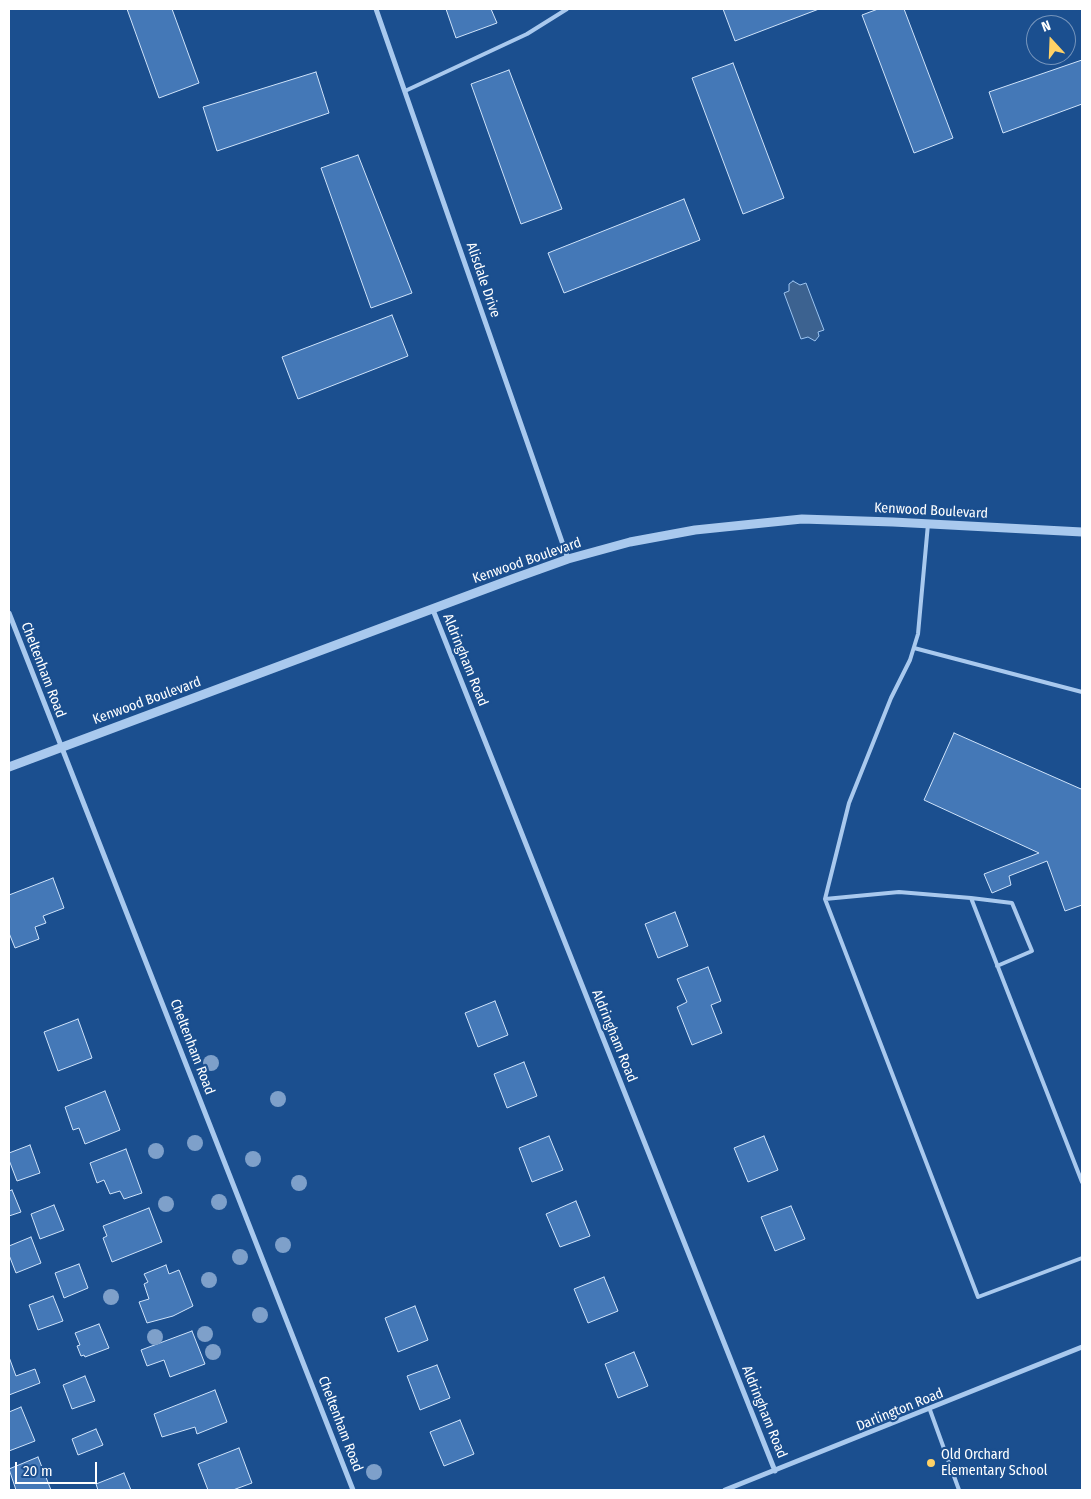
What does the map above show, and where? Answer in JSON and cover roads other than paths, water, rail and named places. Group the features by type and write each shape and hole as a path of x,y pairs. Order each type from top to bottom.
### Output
{"street":[{"name":"Alisdale Drive","path":"376,9 568,559"},
{"name":"Kenwood Boulevard","path":"9,767 568,559 630,542 738,524 802,519 1082,532"},
{"name":"Aldringham Road","path":"433,610 775,1471"},
{"name":"Cheltenham Road","path":"9,613 353,1490"},
{"name":"Darlington Road","path":"725,1490 1082,1348"}],"lane":[{"path":"405,91 527,34 567,9"},
{"path":"928,524 918,634 914,648 849,803 825,899 978,1297 1082,1258"},
{"path":"914,648 1082,692"},
{"path":"825,899 899,892 1012,903 1032,951 998,966"},
{"path":"971,898 1082,1182"},
{"path":"930,1410 959,1490"}],"water":[{"path":"793,281 800,285 806,283 824,330 818,332 819,336 815,341 808,337 801,339 784,293 789,291 789,284"}],"place":[{"name":"Old Orchard Elementary School","path":"931,1463"}]}
